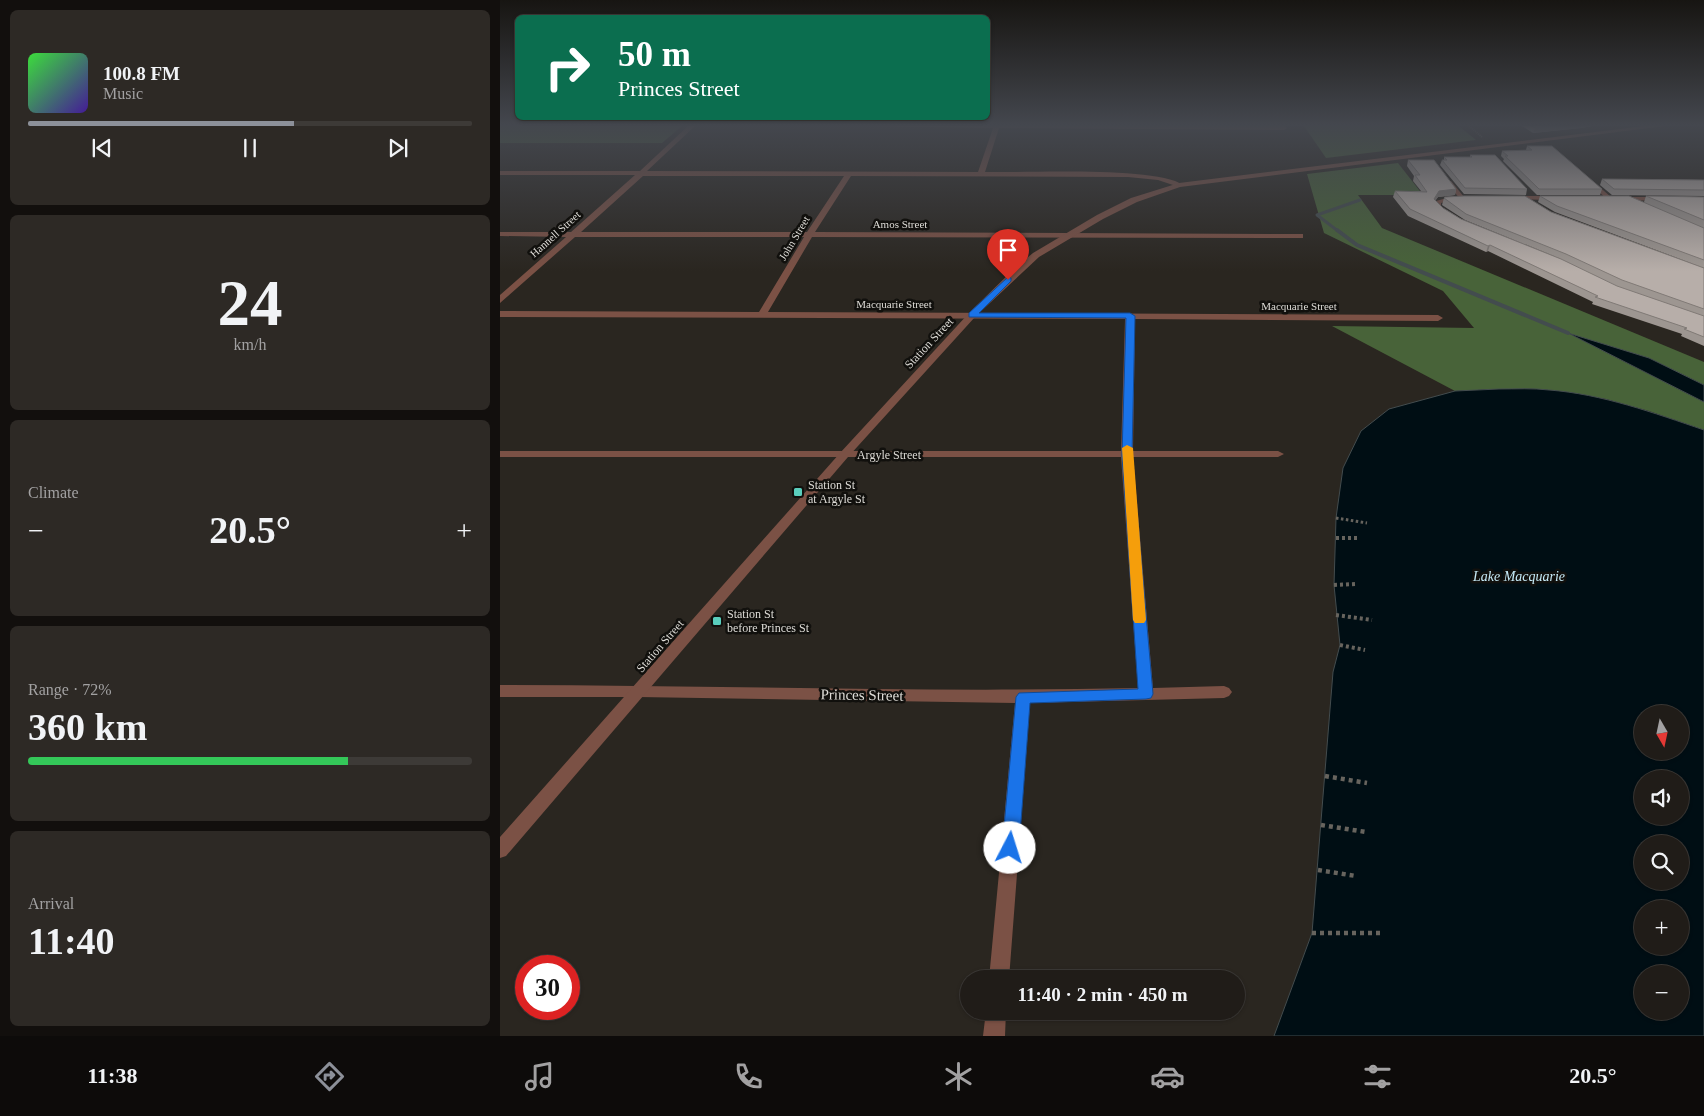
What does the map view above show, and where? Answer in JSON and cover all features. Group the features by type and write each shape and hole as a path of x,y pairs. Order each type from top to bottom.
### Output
{"street":[{"name":"Hannell Street","path":"500,300 640,174"},
{"name":"John Street","path":"761,316 809,234 849,174"},
{"path":"895,174 1128,176 1158,178 1179,185"},
{"name":"Station Street","path":"500,850 844,455 972,315 1020,268 1036,255 1068,235 1134,200 1179,185 1266,174"},
{"name":"Amos Street","path":"500,234 1300,236"},
{"name":"Macquarie Street","path":"500,314 1438,318"},
{"path":"1130,316 1127,455 1146,694"},
{"name":"Argyle Street","path":"500,454 1278,454"},
{"name":"Princes Street","path":"500,690 1024,697 1224,692"},
{"path":"1000,970 1024,697"},
{"path":"994,1036 995,1020"}],"lane":[{"path":"1446,177 1462,198"},
{"path":"1590,181 1610,199"},
{"path":"1528,192 1533,201"},
{"path":"1450,216 1438,208 1437,205 1440,200 1471,198"},
{"path":"1516,198 1525,198 1533,201 1553,198"},
{"path":"1601,198 1665,199"},
{"path":"1627,199 1645,207"}],"path":[{"path":"1336,518 1367,523"},
{"path":"1336,538 1359,538"},
{"path":"1334,585 1357,584"},
{"path":"1336,616 1372,620"},
{"path":"1340,645 1365,650"},
{"path":"1326,776 1367,783"},
{"path":"1321,826 1366,832"},
{"path":"1318,870 1356,876"},
{"path":"1312,933 1381,933"}],"green space":[{"path":"1307,174 1407,174 1423,195 1358,195 1382,228 1704,362 1704,385 1649,358 1572,335 1704,402 1704,430 1649,411 1606,399 1550,390 1499,389 1455,391 1332,326 1474,328 1443,291 1324,233"}],"water":[{"path":"1568,333 1649,358 1704,385 1704,402"},
{"name":"Lake Macquarie","path":"1543,389 1569,392 1628,405 1704,430 1704,1036 1274,1036 1312,933 1333,672 1340,645 1334,585 1336,518 1343,468 1361,431 1389,409 1455,391"}],"building":[{"path":"1445,174 1456,189 1439,191 1434,199 1443,208 1461,219 1561,259 1617,286 1704,316 1704,337 1684,329 1687,328 1595,297 1598,296 1410,209 1395,191 1427,192 1415,175"},
{"path":"1454,174 1513,174 1527,189 1465,188"},
{"path":"1524,174 1585,174 1602,189 1539,189"},
{"path":"1602,179 1704,180 1704,190 1614,189"},
{"path":"1464,196 1525,196 1551,212 1704,268 1704,309 1622,280 1566,254 1466,214 1444,198"},
{"path":"1540,196 1629,196 1704,228 1704,260 1557,206"},
{"path":"1646,196 1704,197 1704,220"}],"waterway":[{"path":"1338,231 1317,215 1360,200"},
{"path":"1337,230 1357,245 1568,333"}],"slow traffic":[{"path":"1127,448 1140,620"}],"place":[{"name":"Station St at Argyle St","path":"798,492"},
{"name":"Station St before Princes St","path":"717,621"}],"route":[{"path":"1008,280 972,315 1130,316 1127,455 1146,694 1024,697 1010,848"}]}
